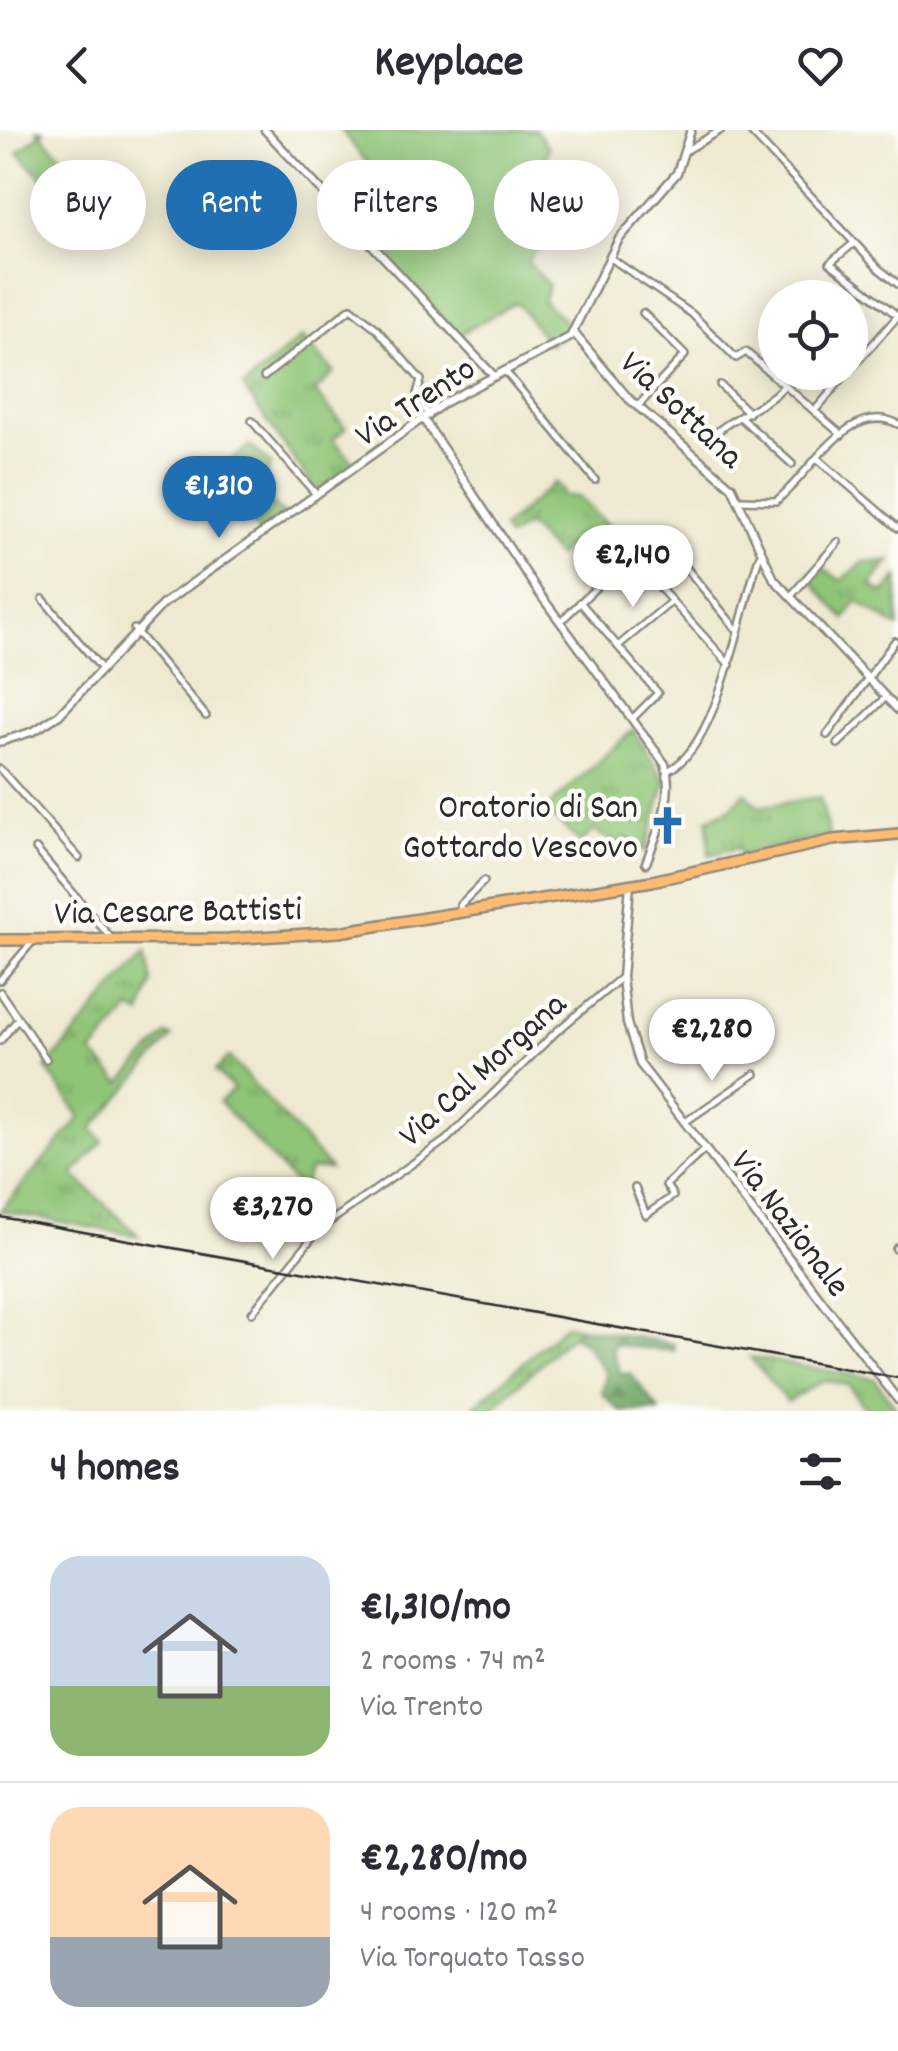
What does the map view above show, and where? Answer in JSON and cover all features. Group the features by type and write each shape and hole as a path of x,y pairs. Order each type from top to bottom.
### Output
{"main road":[{"name":"Via Cesare Battisti","path":"0,940 31,944 111,938 244,938 356,930 652,881 826,842 898,834"}],"street":[{"path":"265,130 494,376"},
{"path":"574,333 618,239 676,173 691,130"},
{"path":"687,150 721,130"},
{"path":"748,130 898,284"},
{"path":"851,280 830,264 854,243"},
{"path":"608,257 692,314 736,358 746,352 758,363"},
{"path":"868,293 898,316 868,350"},
{"path":"264,378 350,308 376,328 420,380 417,394 426,418 666,770 667,799 646,863"},
{"path":"637,407 686,355 643,313"},
{"name":"Via Trento","path":"0,742 34,731 59,715 162,604 426,418 574,333"},
{"name":"Via Sottana","path":"574,333 637,407 715,470 741,500 760,555 790,596 898,710"},
{"path":"504,371 595,480"},
{"path":"720,385 750,413"},
{"path":"708,442 740,416 766,406 780,390"},
{"path":"790,390 816,408 842,434"},
{"path":"816,408 832,390"},
{"path":"740,416 792,464"},
{"path":"741,500 776,502 842,434 868,419 898,424"},
{"path":"252,422 316,495"},
{"path":"818,459 898,528"},
{"path":"561,620 650,536 662,537 737,630"},
{"path":"790,596 838,542"},
{"path":"666,770 684,760 699,736 730,665 760,555"},
{"path":"658,586 730,665"},
{"path":"44,598 101,668"},
{"path":"618,646 672,601"},
{"path":"580,602 658,694 634,718"},
{"path":"134,630 206,716"},
{"path":"827,734 895,641"},
{"path":"838,744 886,697"},
{"path":"0,769 79,858"},
{"path":"36,849 111,938"},
{"path":"461,914 460,905 484,881"},
{"path":"628,900 652,881"},
{"name":"Via Nazionale","path":"630,885 622,974 626,1022 640,1064 898,1400"},
{"path":"0,980 31,944"},
{"name":"Via Cal Morgana","path":"252,1313 318,1230 446,1140 556,1032 621,980 622,974"},
{"path":"0,992 46,1059"},
{"path":"0,1041 18,1020"},
{"path":"685,1122 754,1074"},
{"path":"635,1188 646,1215 672,1196 666,1185 705,1149"}],"green space":[{"path":"37,130 44,130 41,134 66,160 30,160 30,165 18,152 40,134"},
{"path":"341,130 536,130 549,148 545,160 494,160 494,250 539,250 528,263 549,285 543,301 572,327 549,345 516,302 459,335 379,250 474,250 474,160 365,160"},
{"path":"302,337 334,372 315,392 346,428 333,439 355,464 317,492 243,387"},
{"path":"250,445 271,464 260,494 285,515 259,532 211,477"},
{"path":"555,482 565,496 578,497 612,530 582,545 567,545 557,557 527,525 508,538 502,529"},
{"path":"890,561 871,584 883,594 898,577 898,628 857,601 845,619 807,576 821,566 841,581 864,562"},
{"path":"633,730 666,782 645,852 626,837 620,846 593,830 581,843 545,810"},
{"path":"745,792 759,807 820,797 829,836 741,855 739,848 709,855 708,819 731,808"},
{"path":"146,951 152,983 141,1015 131,1009 92,1053 121,1083 166,1035 172,1037 92,1129 103,1141 73,1175 139,1236 0,1211 81,1117 46,1068"},
{"path":"229,1057 330,1169 310,1169 304,1182 314,1197 301,1190 219,1102 234,1089 215,1071"},
{"path":"565,1325 580,1327 490,1411 469,1411"},
{"path":"580,1327 674,1344 674,1351 615,1345 612,1349 621,1374 630,1373 660,1411 620,1411 602,1393 606,1374 585,1344 572,1335"},
{"path":"750,1357 875,1379 898,1411 867,1411 848,1385 823,1380 787,1402"}],"railway":[{"path":"0,1217 898,1378"}],"place":[{"name":"Oratorio di San Gottardo Vescovo","path":"668,825"}]}
